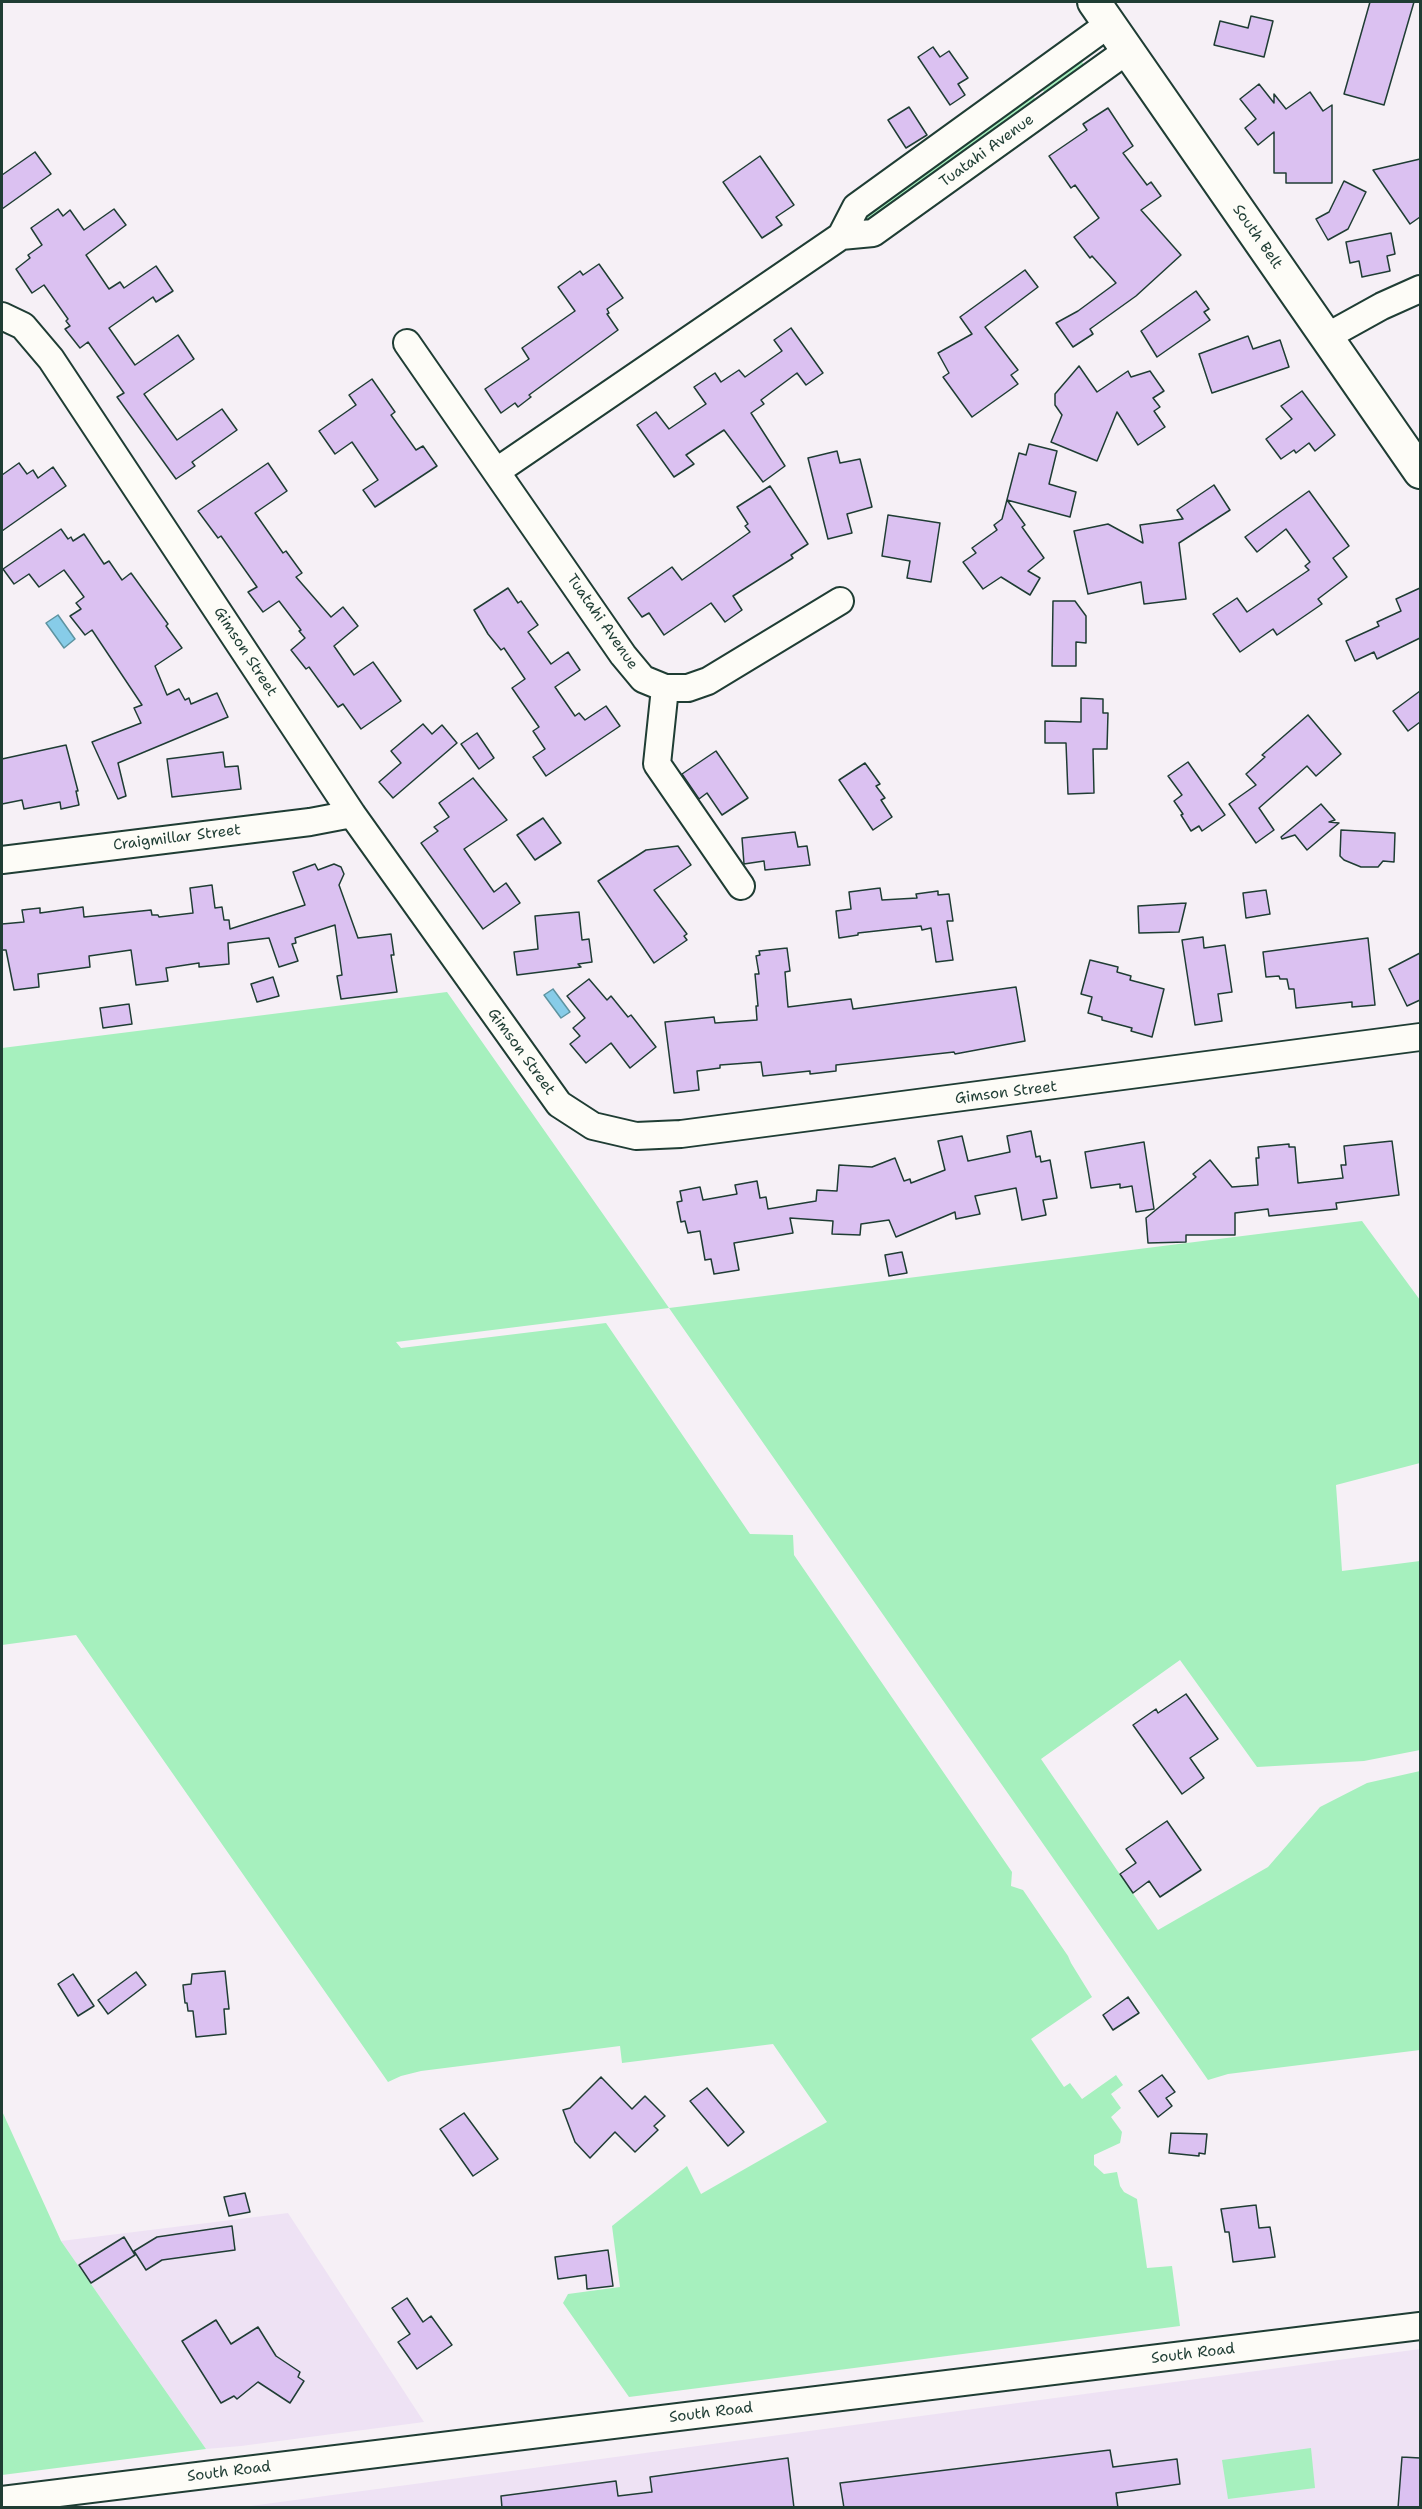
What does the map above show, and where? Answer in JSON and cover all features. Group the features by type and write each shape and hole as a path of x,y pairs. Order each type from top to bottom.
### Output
{"street":[{"name":"South Belt","path":"1101,13 1420,472"},
{"name":"Tuatahi Avenue","path":"497,471 841,236 856,207 1101,13"},
{"name":"Tuatahi Avenue","path":"841,236 873,233 1128,50"},
{"path":"1326,338 1382,306 1420,289"},
{"name":"Gimson Street","path":"2,316 23,326 51,359 352,814 559,1104 593,1126 636,1136 681,1134 1420,1037"},
{"name":"Tuatahi Avenue","path":"407,343 623,655 643,679 665,688"},
{"path":"741,886 657,764 665,688 688,688 708,681 840,601"},
{"name":"Craigmillar Street","path":"2,860 310,822 352,814"},
{"name":"South Road","path":"2,2500 1420,2326"}],"shaded area":[{"path":"288,2213 424,2422 206,2449 61,2241"},
{"path":"1420,2349 1420,2507 243,2507"}],"green space":[{"path":"1080,59 1090,73 1050,101 1042,89 1043,85"},
{"path":"1031,93 1041,107 867,228 854,218"},
{"path":"447,992 669,1308 396,1342 401,1348 606,1323 750,1534 793,1535 794,1555 1012,1872 1011,1886 1023,1890 1068,1956 1092,1997 1031,2039 1064,2087 1070,2083 1082,2099 1116,2075 1123,2085 1111,2094 1121,2108 1111,2117 1122,2132 1120,2143 1094,2155 1094,2165 1104,2174 1117,2172 1124,2192 1137,2199 1147,2268 1172,2266 1180,2326 629,2397 563,2303 568,2294 620,2287 612,2226 687,2166 701,2194 827,2122 773,2044 622,2063 620,2046 421,2071 388,2082 76,1635 2,1645 2,1048"},
{"path":"1362,1221 1420,1300 1420,1463 1336,1485 1342,1571 1420,1561 1420,1750 1364,1761 1257,1767 1180,1660 1041,1759 1158,1930 1268,1867 1320,1807 1367,1783 1420,1771 1420,2050 1228,2074 1208,2080 669,1308"},
{"path":"2,2111 61,2241 206,2449 2,2475"},
{"path":"1311,2448 1315,2488 1228,2499 1222,2460"}],"water":[{"path":"58,615 75,639 64,648 46,623"},
{"path":"553,989 570,1012 561,1018 544,995"}],"building":[{"path":"1370,2 1414,2 1384,105 1344,94"},
{"path":"1251,16 1273,21 1264,57 1214,45 1220,21 1248,28"},
{"path":"933,47 940,57 949,51 968,78 958,84 965,95 950,105 918,57"},
{"path":"1259,84 1274,103 1274,94 1286,109 1310,92 1323,111 1332,105 1332,183 1286,183 1286,173 1274,173 1274,132 1258,145 1245,128 1256,119 1240,99"},
{"path":"909,107 927,135 906,148 888,120"},
{"path":"1108,108 1133,146 1123,153 1147,185 1151,182 1161,196 1141,210 1181,255 1136,296 1090,329 1093,334 1073,347 1056,323 1078,311 1116,283 1092,256 1090,258 1074,237 1099,218 1075,185 1071,188 1049,156 1087,130 1083,124"},
{"path":"35,152 51,174 2,209 2,175"},
{"path":"760,156 794,205 776,217 782,225 762,238 723,182"},
{"path":"1420,159 1420,217 1410,224 1373,170"},
{"path":"1344,181 1366,192 1348,229 1328,240 1316,219 1329,212"},
{"path":"58,209 63,216 70,210 84,230 114,209 126,225 86,255 109,289 120,282 124,288 156,266 173,291 156,302 153,297 109,328 135,365 178,335 194,359 144,394 177,440 222,409 237,430 192,462 195,466 176,479 117,397 124,393 88,342 80,348 65,329 70,326 66,321 68,319 44,285 32,293 16,269 30,258 28,255 42,245 31,228"},
{"path":"1391,233 1395,254 1387,256 1390,271 1362,277 1359,261 1350,263 1346,242"},
{"path":"599,264 623,298 607,309 609,313 607,314 618,330 529,395 531,397 518,407 515,403 501,413 485,389 529,359 522,348 575,311 558,287 580,271 583,275"},
{"path":"1025,270 1038,287 985,327 1018,370 1011,375 1018,384 972,417 943,377 949,373 938,353 972,334 960,317"},
{"path":"1196,291 1209,309 1204,312 1210,320 1157,357 1141,331"},
{"path":"791,328 823,373 806,385 797,373 761,400 764,404 751,413 785,466 763,482 724,430 686,455 694,464 674,477 637,425 656,412 669,429 706,404 694,387 715,373 721,382 739,370 745,377 782,351 774,340"},
{"path":"1248,336 1253,349 1280,340 1289,367 1212,393 1199,354"},
{"path":"1079,366 1097,392 1128,371 1131,377 1150,371 1164,391 1153,398 1160,407 1154,411 1165,427 1138,445 1117,412 1097,461 1051,442 1062,415 1055,405 1055,394"},
{"path":"372,379 395,412 391,415 416,450 423,446 437,466 375,507 363,490 378,480 352,442 335,454 319,431 356,405 349,395"},
{"path":"1302,391 1335,435 1315,451 1309,443 1296,453 1294,450 1281,459 1266,439 1292,419 1281,406"},
{"path":"1029,444 1057,451 1049,484 1076,492 1070,517 1007,500 1025,525 1022,527 1044,558 1028,571 1040,578 1030,595 1001,577 983,589 963,562 976,553 972,548 997,530 994,525 1002,519 1019,453 1026,455"},
{"path":"837,451 840,463 860,459 872,507 847,514 852,533 828,539 808,458"},
{"path":"19,463 27,474 33,470 38,478 53,467 66,486 2,531 2,475"},
{"path":"268,463 287,491 255,513 283,553 286,551 302,573 296,577 331,617 343,607 358,626 334,646 354,675 373,662 401,701 361,729 343,704 338,707 309,667 306,669 291,650 305,638 299,631 301,630 279,601 263,612 248,592 257,587 221,536 218,538 198,511"},
{"path":"1214,485 1230,510 1179,543 1186,599 1144,604 1141,582 1088,594 1074,531 1108,524 1143,543 1140,525 1183,519 1177,510"},
{"path":"770,486 808,544 791,555 793,558 733,596 742,610 725,622 711,603 664,635 649,613 642,617 628,598 672,567 682,580 750,532 745,526 748,524 737,507"},
{"path":"1309,491 1349,546 1333,558 1347,577 1318,599 1322,604 1277,635 1273,629 1240,652 1213,614 1237,598 1247,612 1309,570 1305,566 1310,562 1286,529 1257,552 1245,537"},
{"path":"888,515 940,523 931,582 907,578 910,561 882,556"},
{"path":"61,529 68,539 71,537 73,541 84,534 104,564 109,561 122,580 131,573 168,624 166,626 182,648 155,666 167,695 179,689 185,700 189,698 191,704 217,693 228,717 118,763 126,796 118,799 92,742 141,723 134,708 142,705 92,630 85,635 70,616 81,609 76,603 84,597 64,570 39,587 29,574 14,584 3,569"},
{"path":"508,588 518,603 521,601 538,625 528,632 551,664 568,652 580,670 555,687 575,716 579,713 585,720 606,706 620,726 546,776 533,757 545,749 533,731 539,727 512,688 525,679 504,648 501,650 488,634 474,610"},
{"path":"1420,588 1420,638 1377,659 1374,652 1355,661 1346,641 1379,626 1377,622 1401,611 1396,599"},
{"path":"1053,601 1075,601 1086,616 1086,643 1076,642 1076,666 1052,666"},
{"path":"1420,691 1420,722 1408,731 1393,711"},
{"path":"1081,698 1103,699 1103,713 1108,713 1107,749 1093,749 1094,793 1068,794 1066,743 1045,743 1045,721 1081,722"},
{"path":"1308,715 1341,754 1316,776 1307,766 1259,808 1274,830 1256,843 1229,804 1256,785 1246,774 1265,757 1262,755"},
{"path":"423,724 432,734 442,725 457,743 393,798 379,782 401,763 391,751"},
{"path":"477,733 494,758 479,769 461,744"},
{"path":"66,745 78,791 76,791 79,805 61,809 60,802 24,809 22,800 2,804 2,759"},
{"path":"716,751 748,798 722,815 707,793 699,799 682,774"},
{"path":"223,752 225,767 238,766 241,789 172,797 167,759"},
{"path":"1188,762 1225,815 1202,831 1199,826 1191,831 1181,815 1183,814 1174,801 1182,795 1168,776"},
{"path":"865,763 880,784 876,786 885,798 881,800 892,817 873,830 839,780"},
{"path":"473,778 507,820 464,849 494,892 506,883 520,903 483,929 421,843 438,831 434,827 449,817 439,803"},
{"path":"1321,804 1335,820 1329,822 1339,823 1307,850 1295,835 1282,839 1281,837"},
{"path":"543,818 561,843 535,860 517,835"},
{"path":"1341,830 1395,833 1394,862 1383,861 1378,867 1361,867 1344,860 1340,856"},
{"path":"795,832 798,847 807,846 810,865 765,870 764,861 744,864 742,838"},
{"path":"678,846 691,865 654,890 687,934 684,936 687,940 654,963 598,881 646,850"},
{"path":"315,864 318,870 334,864 341,867 344,874 339,885 358,938 391,934 394,955 391,955 397,992 341,999 337,976 342,975 335,925 295,938 296,943 292,944 298,961 279,967 269,938 228,943 229,964 199,967 199,963 166,968 168,981 136,985 131,950 89,956 90,967 38,974 39,987 14,990 6,950 2,950 2,924 24,922 22,910 40,908 40,913 83,907 84,917 151,910 152,915 159,917 193,913 190,888 212,885 215,908 222,907 224,920 229,920 230,929 305,905 293,872"},
{"path":"880,888 882,900 917,898 916,894 938,891 938,895 949,894 953,921 947,921 953,960 936,962 931,928 922,930 921,926 858,933 858,935 839,938 836,911 851,909 849,892"},
{"path":"1266,890 1270,914 1246,918 1243,893"},
{"path":"1186,903 1179,932 1139,933 1138,906"},
{"path":"579,912 582,940 589,939 592,962 578,964 581,967 517,975 514,952 538,949 535,916"},
{"path":"1203,937 1204,948 1225,945 1232,992 1218,994 1222,1021 1195,1025 1182,940"},
{"path":"1368,938 1375,1005 1352,1007 1352,1002 1296,1008 1294,989 1289,989 1287,979 1280,979 1279,976 1266,977 1263,952"},
{"path":"787,948 790,971 785,972 788,1007 851,999 853,1009 1016,987 1025,1041 955,1054 954,1052 836,1065 836,1071 810,1074 810,1071 763,1076 761,1062 720,1065 720,1068 697,1071 699,1090 674,1093 665,1022 714,1017 715,1023 757,1020 755,974 759,974 756,956 760,955 759,951"},
{"path":"1420,953 1420,1000 1407,1006 1389,969"},
{"path":"1090,960 1118,967 1117,972 1131,976 1130,980 1164,989 1152,1037 1088,1013 1092,997 1081,994"},
{"path":"273,977 279,996 257,1002 251,984"},
{"path":"589,979 607,1000 611,996 628,1017 631,1015 656,1047 630,1068 611,1043 586,1063 570,1044 580,1036 573,1028 585,1018 567,996"},
{"path":"129,1004 132,1024 103,1028 100,1008"},
{"path":"1031,1131 1036,1157 1040,1156 1041,1162 1050,1160 1057,1198 1043,1200 1046,1215 1022,1220 1016,1188 975,1196 980,1214 956,1219 955,1212 896,1237 889,1220 861,1224 860,1235 832,1234 833,1221 790,1218 793,1233 734,1243 739,1270 714,1274 711,1259 705,1260 700,1231 688,1233 685,1221 681,1222 677,1202 682,1201 680,1191 700,1187 703,1200 737,1194 735,1185 757,1181 760,1198 766,1197 768,1209 816,1201 817,1190 837,1191 839,1165 872,1167 895,1158 904,1181 910,1179 911,1183 945,1170 938,1141 962,1136 968,1161 1010,1152 1007,1136"},
{"path":"1392,1141 1399,1195 1336,1203 1337,1209 1269,1216 1268,1209 1235,1213 1235,1235 1186,1235 1186,1242 1148,1243 1146,1218 1196,1177 1193,1174 1210,1160 1232,1187 1258,1185 1256,1158 1259,1158 1258,1147 1289,1144 1289,1147 1295,1147 1298,1183 1343,1178 1341,1165 1346,1165 1344,1146"},
{"path":"1144,1142 1154,1209 1136,1212 1132,1186 1120,1188 1120,1184 1091,1188 1085,1152"},
{"path":"902,1252 907,1273 889,1276 885,1255"},
{"path":"1186,1694 1218,1739 1190,1758 1204,1778 1182,1794 1133,1725 1156,1709 1158,1713"},
{"path":"1167,1821 1201,1870 1160,1897 1149,1881 1133,1893 1120,1874 1136,1863 1126,1849"},
{"path":"225,1971 229,2009 224,2009 226,2034 196,2037 193,2011 188,2011 183,1985 191,1984 192,1974"},
{"path":"136,1972 146,1985 108,2014 98,2000"},
{"path":"73,1974 94,2006 78,2016 58,1984"},
{"path":"1128,1997 1139,2013 1113,2030 1103,2015"},
{"path":"1162,2075 1175,2092 1166,2098 1172,2106 1158,2117 1139,2091"},
{"path":"601,2077 632,2109 645,2096 665,2116 654,2126 658,2130 635,2152 615,2132 590,2158 575,2142 563,2110 570,2108"},
{"path":"707,2088 744,2132 728,2146 690,2101"},
{"path":"464,2113 498,2159 473,2176 440,2129"},
{"path":"1171,2133 1207,2134 1205,2154 1199,2153 1199,2156 1169,2153"},
{"path":"245,2193 250,2212 229,2216 224,2197"},
{"path":"1256,2205 1259,2228 1270,2227 1275,2257 1233,2262 1229,2232 1225,2232 1221,2209"},
{"path":"232,2226 235,2250 162,2260 146,2270 134,2251 157,2237"},
{"path":"124,2237 135,2255 91,2283 79,2265"},
{"path":"608,2250 613,2286 587,2289 586,2275 558,2279 555,2257"},
{"path":"407,2298 423,2322 431,2316 452,2345 417,2369 398,2342 410,2334 392,2308"},
{"path":"216,2320 231,2344 258,2327 276,2356 300,2372 298,2377 304,2381 290,2403 258,2382 237,2399 234,2396 221,2403 182,2341"},
{"path":"1110,2450 1113,2467 1177,2459 1180,2484 1116,2493 1118,2508 844,2508 840,2483"},
{"path":"1402,2457 1420,2458 1420,2508 1398,2508"},
{"path":"788,2458 794,2508 502,2508 501,2496 616,2481 618,2496 652,2492 650,2477"}]}
